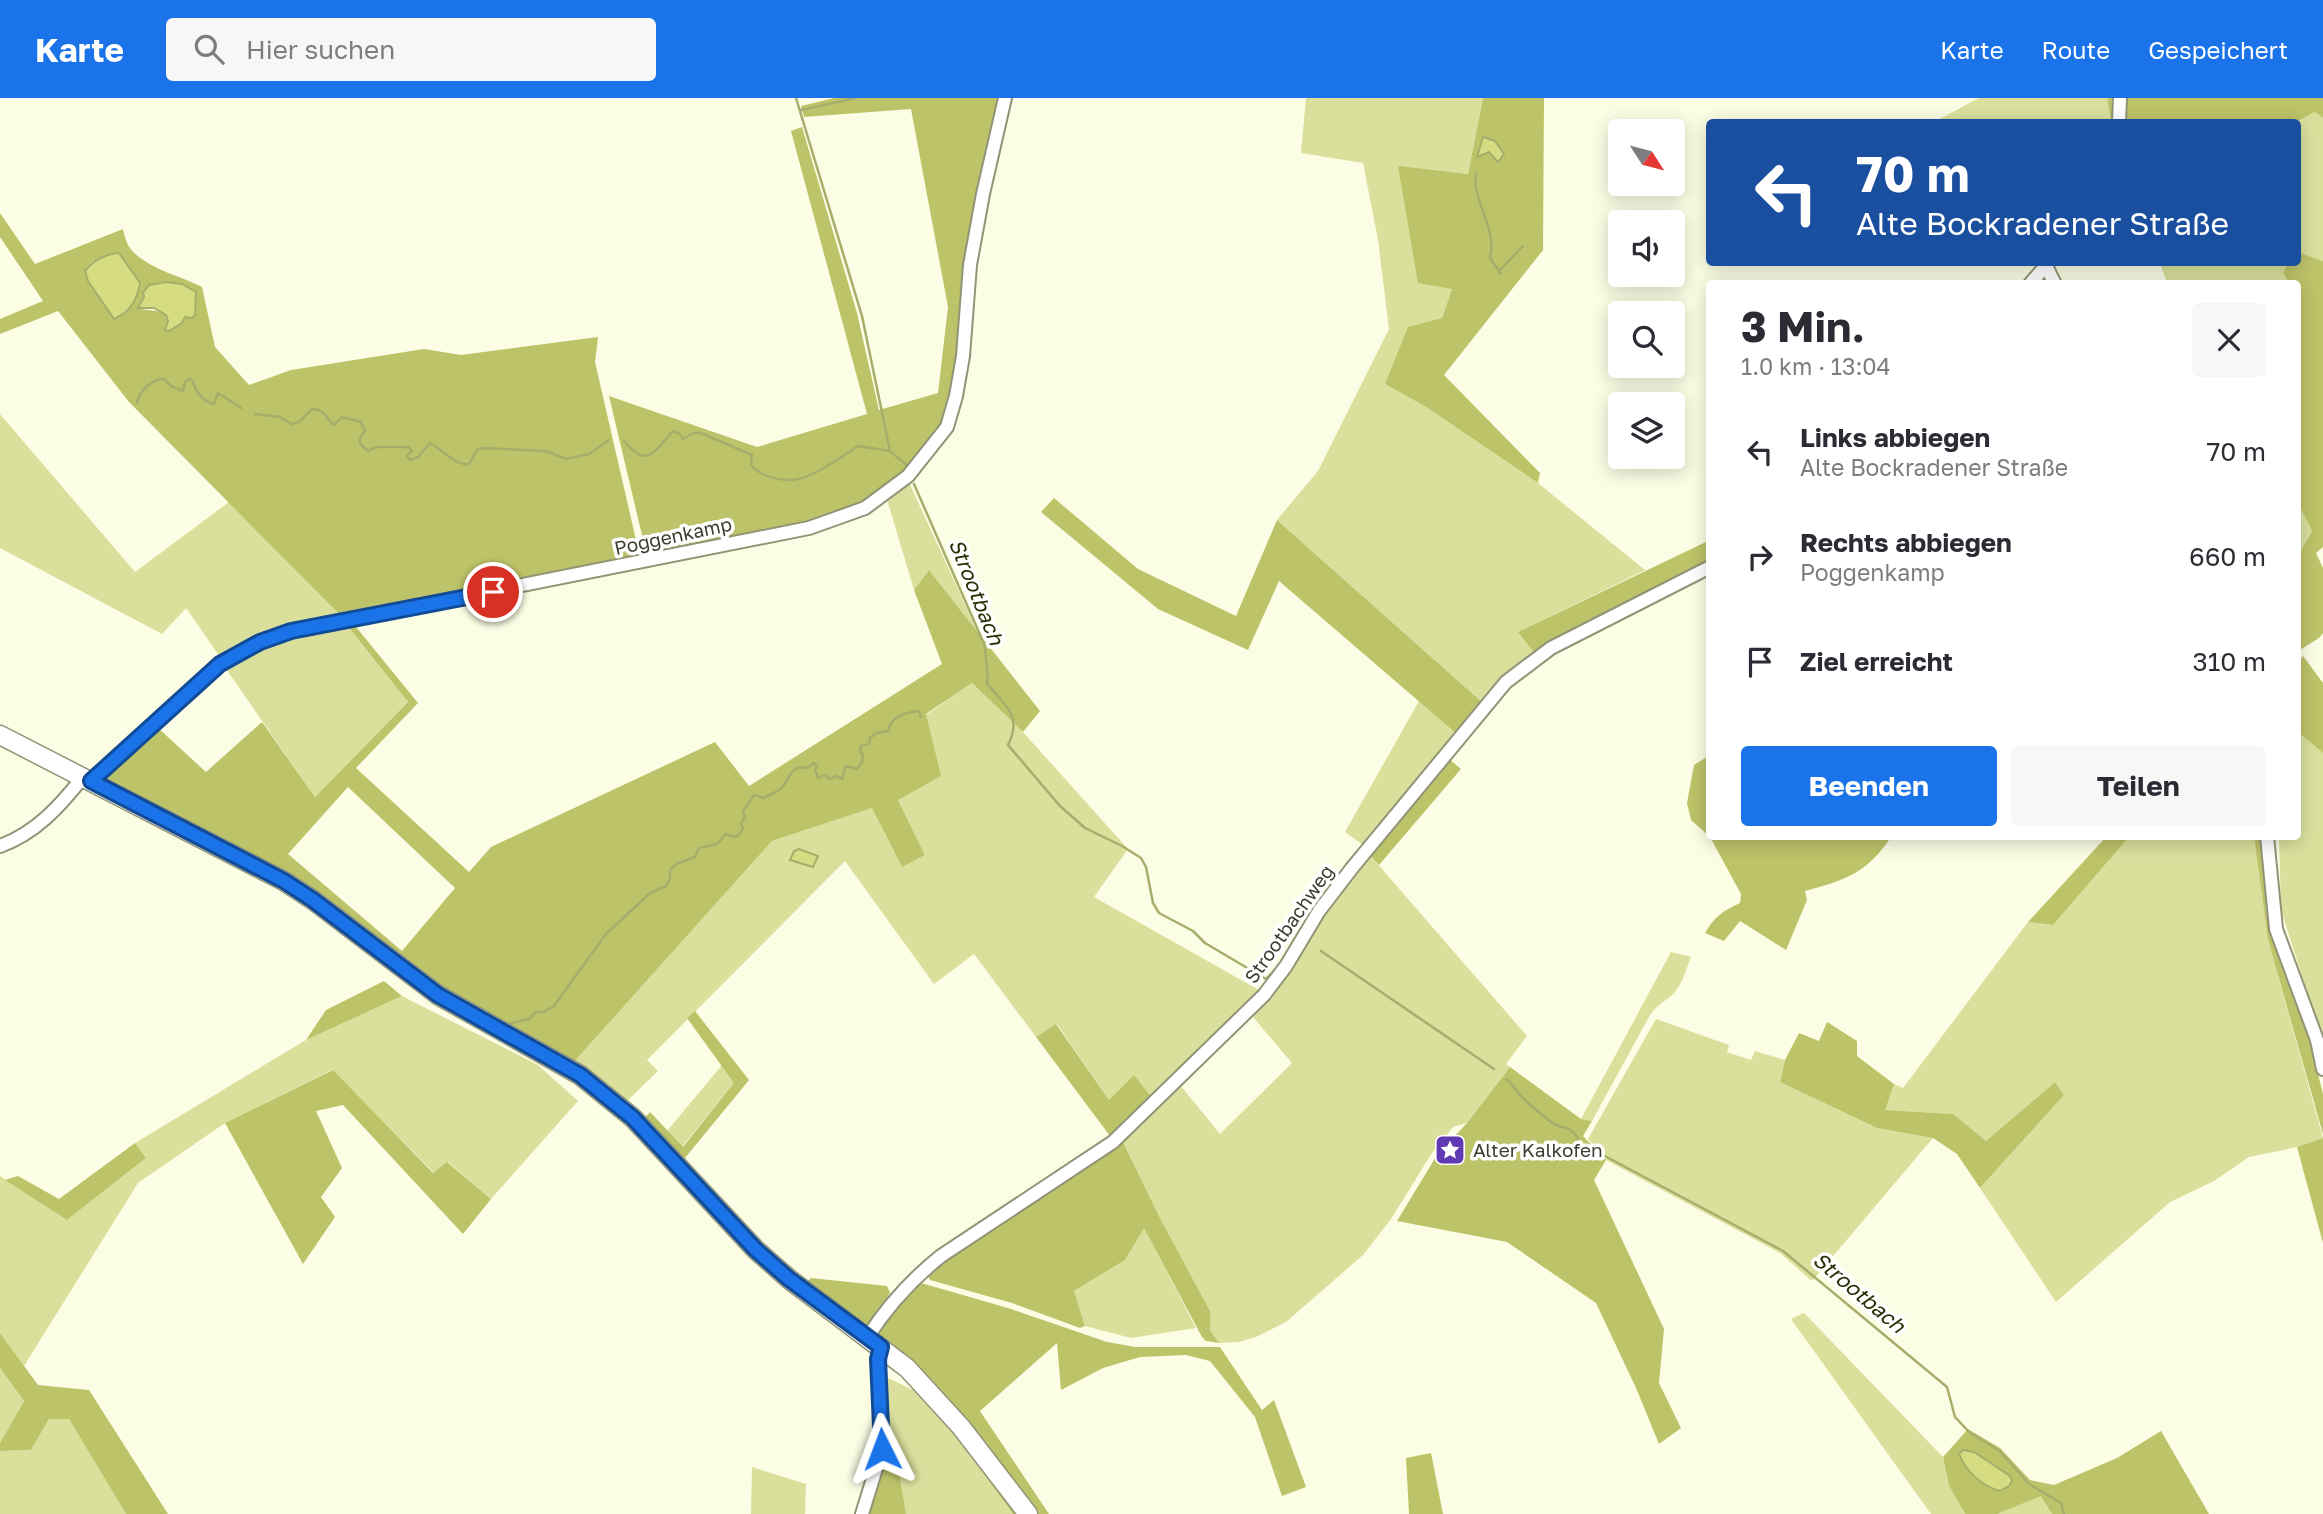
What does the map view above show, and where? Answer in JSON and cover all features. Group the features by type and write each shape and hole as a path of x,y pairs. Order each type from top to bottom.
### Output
{"street":[{"name":"Poggenkamp","path":"0,846 28,832 47,818 87,779 220,664 242,651 281,635 795,531 866,508 908,476 947,427 963,356 970,265 1005,98"},
{"path":"2119,119 2120,98"},
{"path":"2034,280 2046,266"},
{"name":"Strootbachweg","path":"874,1342 886,1308 915,1278 941,1256 1113,1142 1265,996 1319,911 1352,868 1506,682 1551,648 1706,569"},
{"path":"0,735 284,881 438,995 580,1075 633,1118 756,1250 789,1279 907,1368 939,1401 1028,1514"},
{"path":"2267,840 2276,929 2313,1028 2323,1069"},
{"path":"862,1514 882,1449 878,1359 874,1342"}],"shaded area":[{"path":"834,98 999,98 959,358 944,424 906,474 864,506 807,525 653,557 646,552 609,396 757,447 867,414 791,131 802,127 857,313 879,410 938,393 948,307 911,109 804,117 801,106"},
{"path":"1306,98 1483,98 1468,174 1398,167 1452,289 1442,318 1385,384 1426,407 1538,483 1645,570 1519,632 1536,655 1483,703 1277,520 1318,471 1389,329 1378,240 1363,163 1301,153"},
{"path":"1483,98 1544,98 1543,250 1444,375 1540,473 1538,483 1426,407 1385,384 1408,327 1442,318 1452,289 1418,283 1398,166 1468,174"},
{"path":"1979,98 2107,98 2110,119 1940,119"},
{"path":"2107,98 2323,98 2323,118 2315,112 2301,119 2110,119"},
{"path":"2315,112 2323,118 2323,261 2301,253 2301,119"},
{"path":"1483,137 1495,141 1504,154 1498,162 1489,152 1477,157"},
{"path":"0,213 35,264 123,229 128,245 142,259 202,287 215,347 249,385 291,370 424,349 461,355 598,337 595,362 639,553 636,561 343,618 129,402 58,311 0,334 0,319 43,301 0,237","holes":["120,253 140,283 125,314 114,319 106,306 91,263 110,254","166,282 196,292 190,311 169,331 165,330 168,321 166,315 139,308 149,285"]},
{"path":"119,253 140,283 132,305 114,319 88,281 85,271 100,258"},
{"path":"2301,253 2323,261 2323,547 2316,553 2323,568 2323,633 2301,649 2301,550 2312,531 2301,509 2301,280 2287,280 2283,273 2286,266 2301,266"},
{"path":"2161,266 2286,266 2283,273 2287,280 2166,280"},
{"path":"166,282 182,284 196,292 195,315 192,318 185,317 182,323 169,331 165,330 168,321 166,315 154,308 138,308 144,297 143,292 149,285"},
{"path":"0,414 135,572 229,502 343,618 260,638 220,657 186,608 162,634 0,548"},
{"path":"908,480 977,631 929,570 914,590 886,496"},
{"path":"1054,498 1138,569 1236,616 1277,520 1483,703 1458,735 1279,581 1248,650 1158,609 1041,512"},
{"path":"2301,509 2312,531 2301,550"},
{"path":"1706,542 1706,566 1536,655 1518,632"},
{"path":"929,570 1040,711 1023,732 972,683 926,714 941,776 898,800 925,855 902,867 872,808 772,841 573,1063 440,994 285,877 101,777 157,727 206,772 262,722 315,797 408,702 346,624 352,622 418,703 356,768 469,872 491,847 715,742 749,786 942,664 914,590","holes":["348,787 455,888 402,951 288,854"]},
{"path":"346,624 408,702 315,797 224,666 262,644"},
{"path":"2303,656 2323,683 2323,753 2301,735"},
{"path":"972,683 1023,732 1128,849 1094,897 1259,990 1152,1098 1109,1100 1057,1024 1036,1037 974,954 934,984 845,861 647,1060 658,1071 623,1105 573,1063 772,841 872,808 902,866 925,855 898,800 926,715"},
{"path":"1419,701 1458,735 1366,847 1345,832"},
{"path":"2301,735 2323,753 2323,1042 2281,910 2279,840 2301,840"},
{"path":"1448,758 1461,769 1379,865 1369,854"},
{"path":"1706,758 1706,833 1691,820 1687,803 1694,765"},
{"path":"1712,840 1889,840 1864,867 1844,879 1805,891 1807,900 1786,950 1740,921 1724,941 1705,933 1720,915 1740,903 1741,894"},
{"path":"2103,840 2126,840 2053,925 2028,922"},
{"path":"2126,840 2254,840 2268,940 2323,1138 2297,1147 2249,1157 2214,1181 2170,1202 2056,1302 1980,1188 2064,1095 2055,1082 1986,1141 1952,1114 1884,1110 1894,1084 1903,1088 2028,922 2053,925"},
{"path":"2254,840 2265,840 2276,936 2308,1035 2323,1094 2323,1134 2268,940"},
{"path":"799,849 818,856 813,867 790,860 794,851"},
{"path":"1369,854 1527,1036 1506,1064 1510,1067 1467,1123 1453,1127 1432,1153 1391,1219 1363,1255 1286,1322 1256,1337 1239,1342 1219,1343 1210,1330 1210,1311 1123,1142 1180,1085 1220,1134 1292,1063 1253,1017 1320,914"},
{"path":"1671,952 1691,957 1681,982 1672,995 1650,1015 1592,1121 1581,1119"},
{"path":"384,981 402,996 306,1040 326,1010"},
{"path":"402,996 538,1065 578,1101 491,1199 448,1162 434,1173 332,1070 225,1123 138,1183 24,1366 0,1333 0,1176 67,1220 146,1158 135,1143 306,1040"},
{"path":"695,1011 749,1080 680,1164 644,1119 650,1112 683,1147 734,1083 687,1018"},
{"path":"1656,1019 1729,1045 1727,1052 1751,1060 1755,1051 1785,1060 1780,1082 1877,1128 1933,1138 1812,1281 1780,1253 1606,1160 1588,1139"},
{"path":"1827,1022 1857,1041 1857,1056 1894,1084 1885,1110 1953,1114 1986,1141 2055,1082 2064,1095 1980,1188 1957,1154 1933,1138 1877,1128 1780,1082 1785,1060 1799,1033 1819,1041"},
{"path":"1056,1024 1109,1100 1134,1075 1152,1098 1113,1140 1036,1037"},
{"path":"722,1065 735,1082 682,1147 667,1131"},
{"path":"1510,1067 1581,1119 1592,1121 1583,1136 1606,1160 1594,1180 1664,1329 1659,1383 1681,1428 1659,1444 1596,1303 1507,1242 1397,1221 1437,1155 1467,1123"},
{"path":"333,1070 433,1173 447,1162 491,1199 463,1234 343,1105 316,1111 342,1168 321,1197 335,1217 303,1264 225,1123"},
{"path":"2323,1138 2323,1243 2297,1147"},
{"path":"1123,1142 1210,1311 1210,1330 1219,1343 1206,1341 1202,1337 1144,1228 1125,1260 1074,1291 1085,1326 1080,1328 1012,1303 930,1280 926,1273 928,1271"},
{"path":"135,1143 146,1158 67,1220 5,1180 18,1176 59,1199"},
{"path":"1144,1227 1196,1328 1131,1338 1085,1326 1074,1291 1125,1260"},
{"path":"811,1278 887,1286 890,1293 872,1323 861,1327 804,1285"},
{"path":"921,1283 1008,1308 1107,1342 1135,1347 1220,1347 1262,1410 1274,1400 1306,1487 1282,1496 1255,1417 1210,1361 1186,1355 1140,1357 1103,1368 1061,1390 1057,1343 980,1411 1049,1514 1033,1514 874,1337 915,1284"},
{"path":"1804,1313 1943,1457 1949,1486 1965,1514 1931,1514 1791,1319"},
{"path":"0,1333 38,1385 89,1390 168,1514 126,1514 69,1419 49,1419 31,1450 0,1451 0,1443 24,1401 0,1368"},
{"path":"0,1368 24,1401 0,1443"},
{"path":"882,1375 917,1392 943,1418 1013,1514 906,1514 899,1471 880,1466"},
{"path":"943,1418 1023,1514 1013,1514"},
{"path":"49,1419 69,1419 126,1514 0,1514 0,1451 31,1450"},
{"path":"1968,1429 2000,1448 2030,1480 2054,1485 2117,1458 2161,1431 2209,1514 2052,1514 2041,1496 1997,1514 1965,1514 1949,1486 1943,1457","holes":["1974,1452 2010,1476 2003,1491 1980,1480 1962,1462"]},
{"path":"1963,1450 1974,1452 2010,1476 2012,1481 2009,1486 2000,1491 1981,1482 1962,1461 1959,1454"},
{"path":"1431,1453 1443,1514 1409,1514 1406,1458"},
{"path":"880,1466 899,1471 906,1514 866,1514"},
{"path":"752,1467 806,1484 805,1514 751,1514"},
{"path":"2041,1495 2052,1514 1997,1514"}],"waterway":[{"name":"Strootbach","path":"796,98 862,316 890,451 909,467"},
{"path":"801,110 856,98"},
{"path":"1476,173 1477,193 1490,236 1490,258 1501,274"},
{"path":"1499,271 1523,246"},
{"path":"137,403 143,390 155,381 164,379 171,386 183,391 185,382 189,379 207,401 214,404 218,393 241,408"},
{"path":"255,414 280,417 292,424 299,422 312,409 316,409 323,412 334,425 342,417 361,422 365,431 360,438 360,444 368,451 377,447 409,447 412,451 407,456 410,460 418,457 430,443 453,460 464,464 469,464 477,450 482,448 546,451 566,459 589,454 609,440"},
{"path":"624,441 645,456 655,451 673,431 683,439 694,433 701,433 752,455 751,465 760,473 786,480 812,474 858,446 890,451"},
{"name":"Strootbach","path":"914,484 985,646 987,684 1006,705 1013,718 1014,726 1008,745 1060,806 1085,828 1141,858 1146,867 1153,903 1159,913 1193,931 1205,943 1266,979 1277,968"},
{"path":"508,1024 529,1019 536,1012 544,1012 554,1006 606,934 650,893 666,886 670,879 670,870 676,864 695,857 699,848 717,844 726,834 735,837 739,835 745,817 743,811 754,795 764,798 776,792 793,770 807,768 814,763 817,766 815,770 818,778 825,775 830,779 835,776 842,779 846,766 857,769 862,762 861,746 869,744 870,738 876,733 888,731 892,721 904,714 919,711 921,717"},
{"name":"Strootbach","path":"1321,951 1494,1069"},
{"name":"Strootbach","path":"1506,1079 1540,1113 1555,1125 1571,1130 1578,1139"},
{"name":"Strootbach","path":"1586,1146 1783,1251 1947,1387 1955,1417 1969,1432 2000,1451 2029,1484 2061,1503 2064,1514"}],"place":[{"name":"Alter Kalkofen","path":"1450,1150"}],"route":[{"path":"493,592 291,631 260,642 220,664 91,781 284,881 438,995 580,1075 633,1118 756,1250 789,1279 881,1347 878,1359 882,1449"}]}
